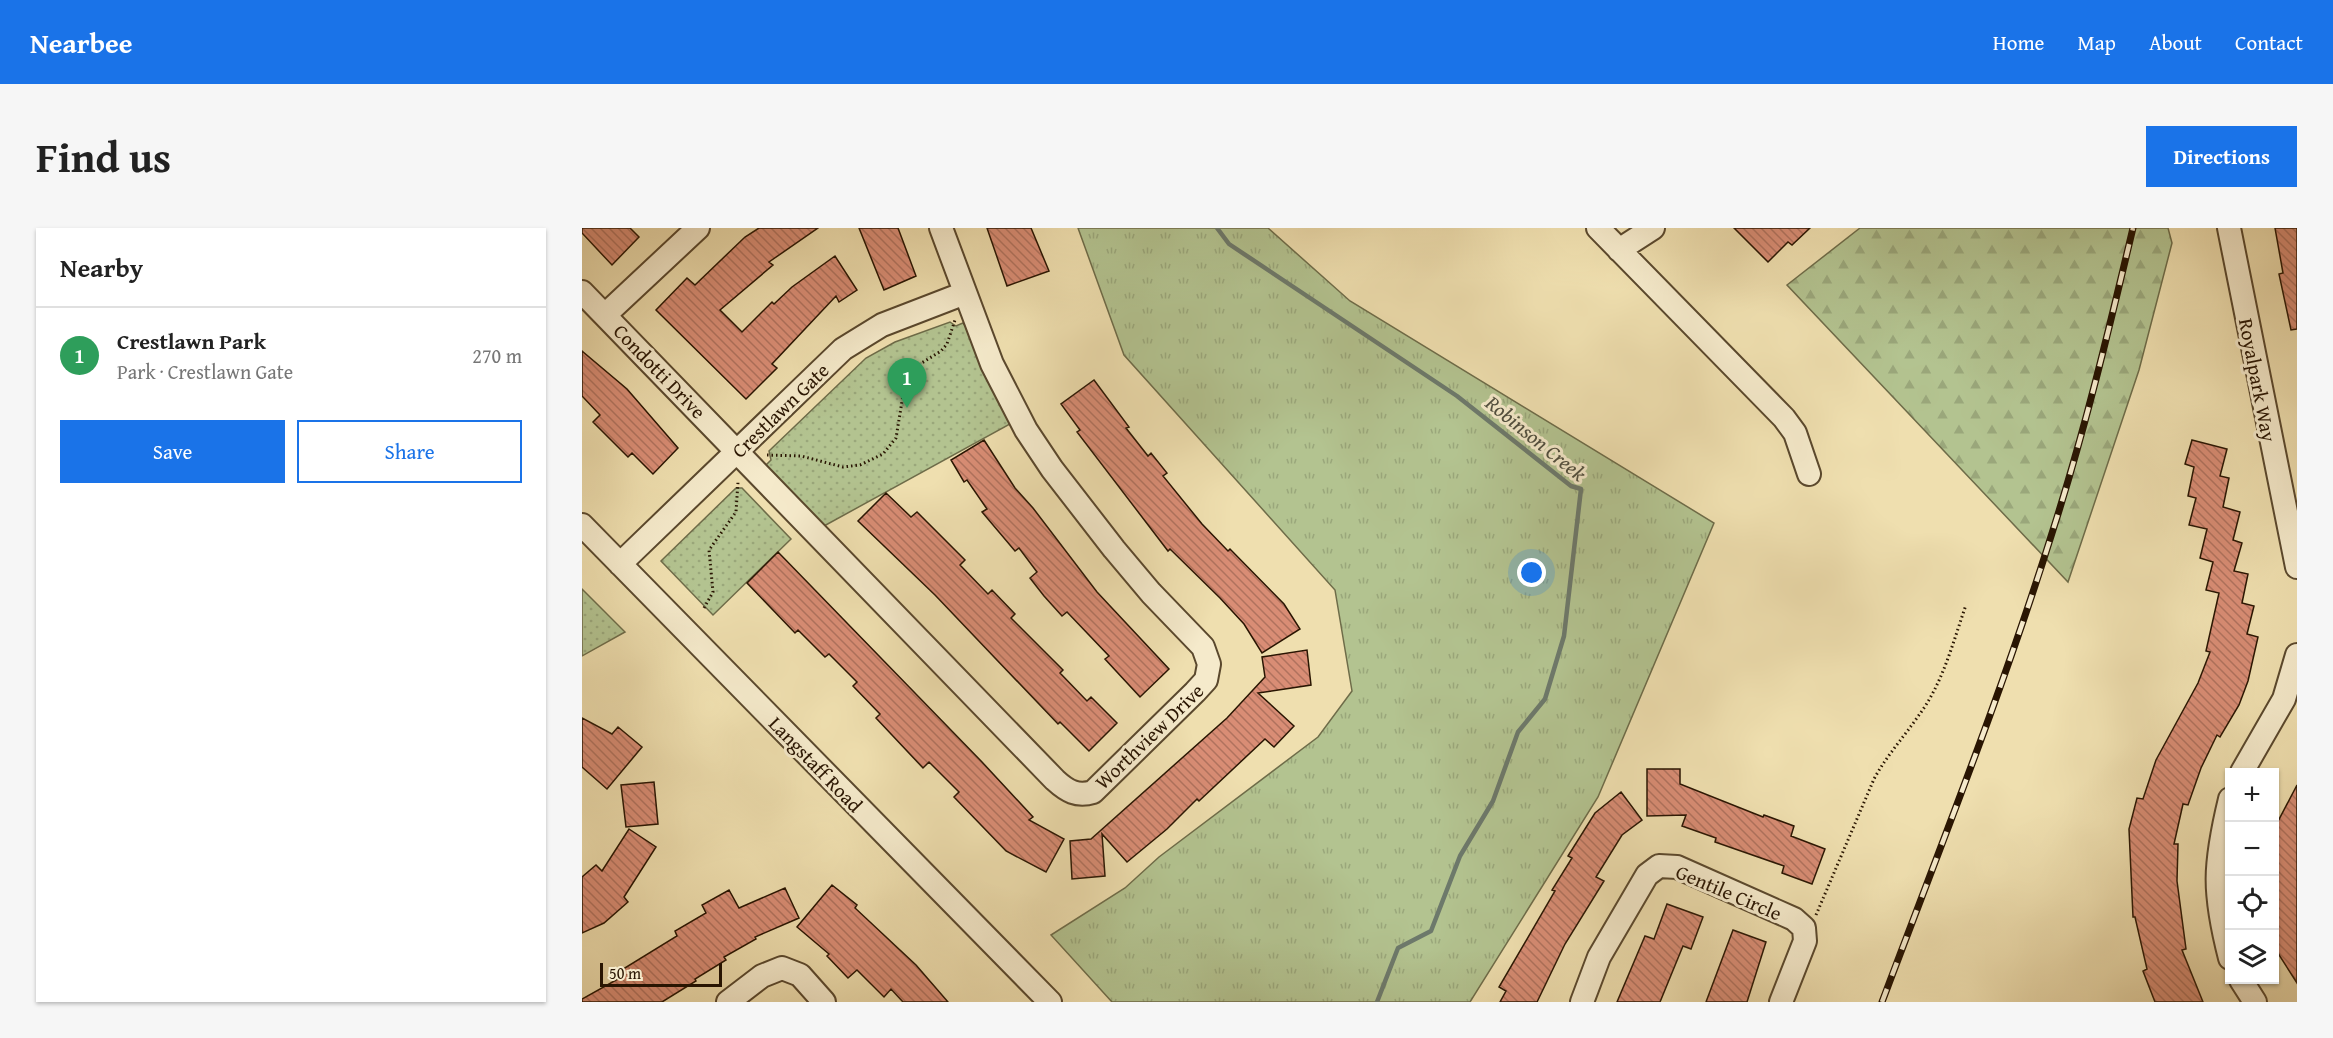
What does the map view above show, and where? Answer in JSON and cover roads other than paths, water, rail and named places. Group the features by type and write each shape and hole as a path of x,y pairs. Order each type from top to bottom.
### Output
{"street":[{"path":"605,315 698,228"},
{"name":"Worthview Drive","path":"737,451 1063,787 1084,795 1094,792 1206,680 1209,664 1203,647 1151,593 1114,549 1052,469 1026,430 992,364 941,228"},
{"path":"1598,228 1784,418 1795,433 1809,474"},
{"path":"1619,250 1653,228"},
{"name":"Royalpark Way","path":"2229,228 2297,567"},
{"name":"Condotti Drive","path":"582,292 737,451"},
{"name":"Crestlawn Gate","path":"620,564 843,349 862,335 901,316 965,293"},
{"name":"Langstaff Road","path":"582,525 1050,1002"},
{"path":"2244,768 2284,699 2297,655"},
{"path":"2225,817 2218,848 2216,891 2225,937"},
{"name":"Gentile Circle","path":"1582,1002 1599,957 1647,875 1659,866 1677,867 1794,919 1804,928 1805,941 1782,1002"},
{"path":"728,1002 762,976 782,968 800,975 824,1002"},
{"path":"2244,984 2255,1002"}],"waterway":[{"name":"Robinson Creek","path":"1217,228 1229,244 1457,396 1571,486 1581,489 1564,636 1545,699 1518,732 1493,801 1460,856 1431,931 1398,948 1377,1002"}],"railway":[{"path":"1882,1002 1971,767 2034,590 2086,417 2133,228"}],"place":[{"name":"Crestlawn Park","path":"907,408"}]}
